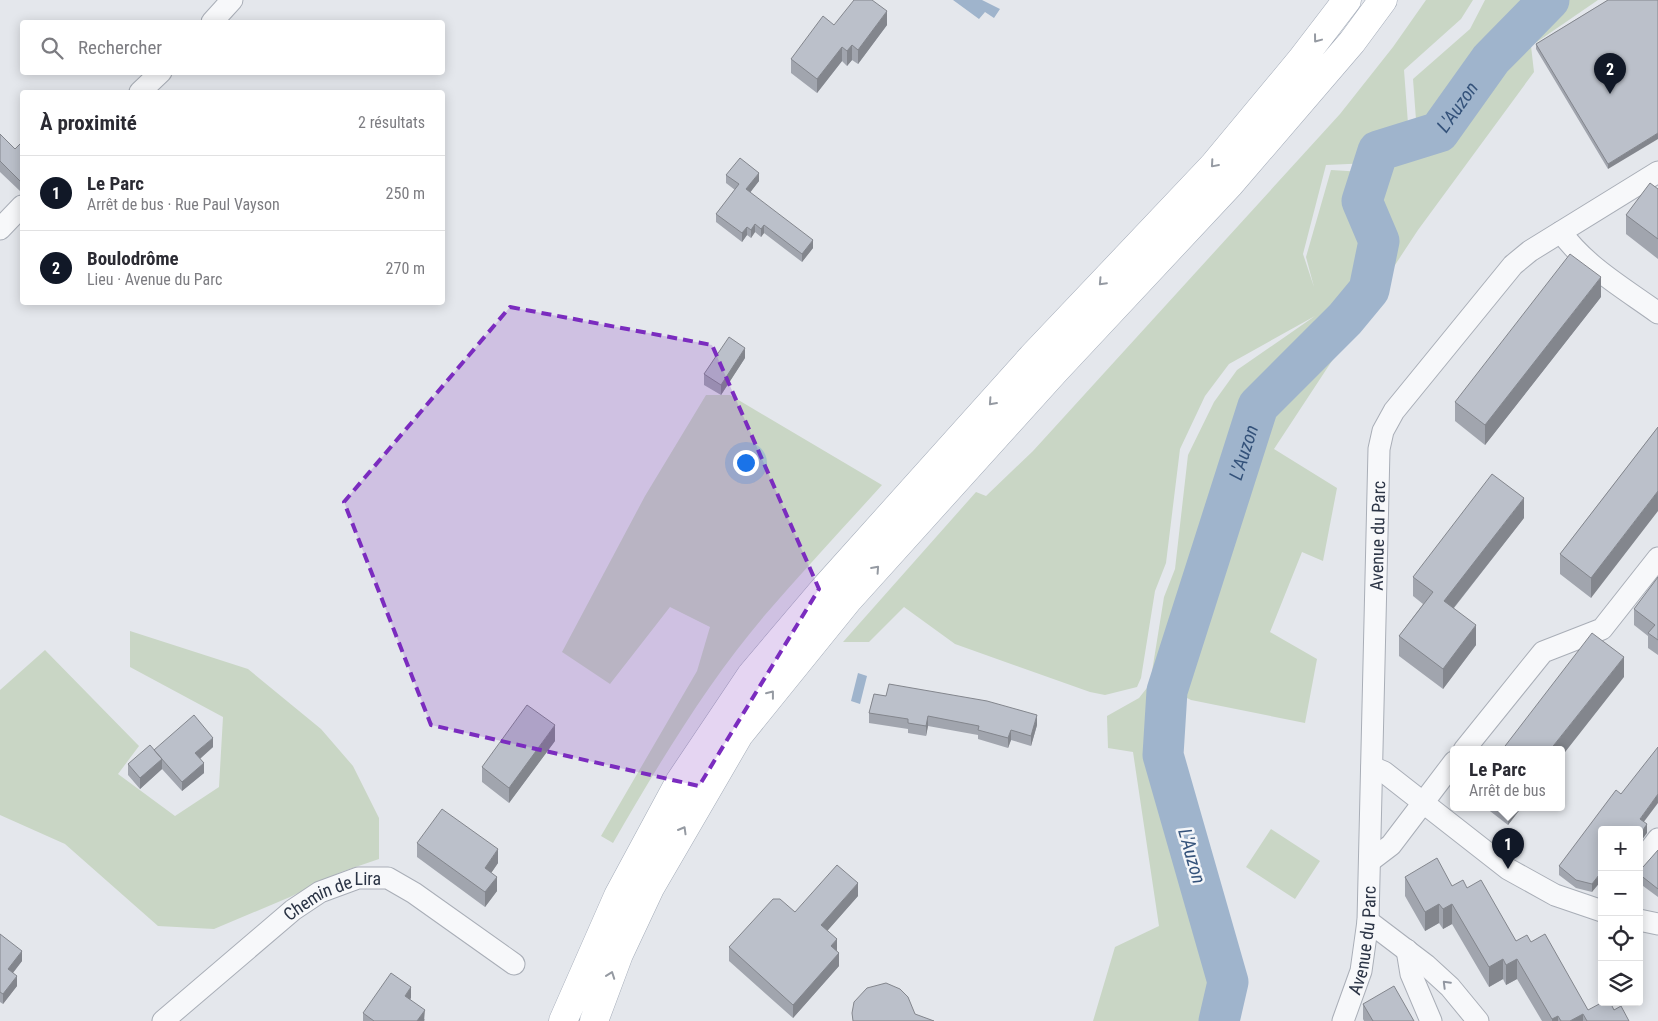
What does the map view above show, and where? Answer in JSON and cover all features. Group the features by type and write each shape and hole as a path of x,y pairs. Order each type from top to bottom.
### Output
{"main road":[{"path":"562,1021 618,896 680,781 751,675 823,590 1032,357 1213,166 1301,60 1347,0"},
{"path":"594,1021 619,954 650,888 744,728 849,599 1054,372 1230,184 1352,42 1383,0"}],"street":[{"path":"214,20 232,0"},
{"path":"142,90 158,75"},
{"name":"Avenue du Parc","path":"1344,1021 1361,971 1368,921 1379,449 1383,431 1394,410 1499,281 1530,251 1658,172"},
{"path":"0,229 20,208"},
{"path":"1561,232 1570,246 1593,266 1658,313"},
{"path":"1467,746 1543,652 1602,629 1658,558"},
{"path":"1372,767 1384,772 1508,869 1555,895 1598,910"},
{"path":"1370,861 1391,845 1450,767"},
{"path":"1643,859 1658,839"},
{"name":"Chemin de Lira","path":"163,1021 293,910 320,892 358,878 388,878 414,893 514,964"},
{"path":"1368,921 1407,950 1450,987 1478,1021"},
{"path":"1643,921 1658,924"},
{"path":"1407,950 1411,974 1431,1021"}],"highlighted area":[{"path":"510,307 712,345 819,589 699,786 431,725 344,502"}],"green space":[{"path":"1426,0 1473,0 1461,19 1404,70 1409,137 1376,147 1371,163 1326,165 1303,254 1314,287 1306,257 1331,170 1380,173 1385,157 1418,147 1413,79 1470,29 1485,0 1598,0 1531,46 1534,72 1418,230 1274,449 1337,488 1323,561 1302,552 1270,632 1317,659 1305,723 1191,700 1163,686 1155,753 1219,983 1211,1021 1093,1021 1115,947 1159,926 1133,752 1108,748 1107,716 1139,698 1150,684 1164,597 1175,569 1188,455 1214,402 1237,370 1315,316 1229,364 1205,396 1180,449 1166,563 1155,591 1141,678 1137,687 1105,695 1090,692 955,644 904,607 869,642 843,642 976,492 986,496 1033,451 1340,114 1393,47"},
{"path":"706,395 730,395 882,485 765,615 723,668 684,725 613,843 601,836 697,671 710,627 670,607 610,684 562,652 645,496"},
{"path":"130,631 248,669 321,729 353,766 379,818 379,859 341,872 290,897 214,929 158,926 65,844 0,815 0,690 45,650 139,746 118,774 175,816 219,787 223,717 130,667"},
{"path":"1271,829 1320,861 1295,899 1246,867"}],"water":[{"path":"953,0 982,0 1000,9 994,18 985,12 979,19"},
{"path":"858,673 867,676 860,704 851,701"}],"building":[{"path":"854,0 872,0 887,11 858,50 852,45 847,51 842,47 817,79 791,59 823,16 834,25"},
{"path":"1608,0 1658,0 1658,133 1608,164 1536,44"},
{"path":"0,134 15,149 20,144 20,181 0,161"},
{"path":"740,158 759,173 746,189 813,240 802,254 764,225 761,229 755,224 751,230 747,227 742,233 716,214 739,184 726,175"},
{"path":"1650,183 1658,189 1658,239 1626,215"},
{"path":"1570,254 1601,277 1485,425 1455,402"},
{"path":"729,337 745,348 721,385 704,374"},
{"path":"1658,427 1658,491 1591,578 1560,554"},
{"path":"1492,474 1524,498 1444,601 1476,625 1443,669 1399,636 1433,592 1413,577"},
{"path":"1658,577 1658,640 1648,633 1655,625 1634,609"},
{"path":"1592,633 1624,657 1553,746 1505,746"},
{"path":"889,684 987,701 1037,715 1031,736 1011,730 1008,738 978,730 979,726 928,716 926,726 908,723 908,719 869,713 874,694 886,696"},
{"path":"527,705 555,725 509,788 482,767"},
{"path":"194,715 213,738 195,753 204,763 182,782 154,750"},
{"path":"150,745 162,759 140,778 128,764"},
{"path":"1658,747 1658,794 1640,819 1647,824 1643,830 1643,826 1598,826 1598,876 1592,884 1576,880 1559,866 1616,790 1621,794"},
{"path":"442,809 498,849 485,868 497,877 485,892 417,843"},
{"path":"1658,850 1658,889 1643,877 1643,867"},
{"path":"1437,858 1452,886 1463,880 1467,888 1481,880 1516,941 1527,935 1531,942 1545,934 1588,1010 1598,1005 1612,1006 1614,1010 1621,1006 1629,1021 1587,1021 1583,1014 1570,1021 1561,1021 1558,1016 1552,1019 1517,959 1506,965 1503,959 1489,967 1452,904 1443,909 1439,904 1425,912 1405,877"},
{"path":"837,865 858,883 821,925 837,939 831,946 839,953 793,1005 729,947 773,899 780,899 795,912"},
{"path":"0,934 22,951 8,969 17,976 3,994 0,992"},
{"path":"391,973 411,987 405,996 425,1010 417,1021 374,1021 363,1013"},
{"path":"886,983 900,989 908,997 915,1014 934,1021 853,1021 854,1002 867,988"},
{"path":"1394,986 1414,1021 1373,1021 1363,1004"}],"waterway":[{"name":"L'Auzon","path":"1219,1021 1228,982 1163,755 1167,691 1258,406 1345,319 1369,290 1379,241 1362,201 1378,151 1439,132 1491,59 1549,0"}],"place":[{"name":"Boulodrôme","path":"1610,94"},
{"name":"Le Parc","path":"1508,869"}]}
